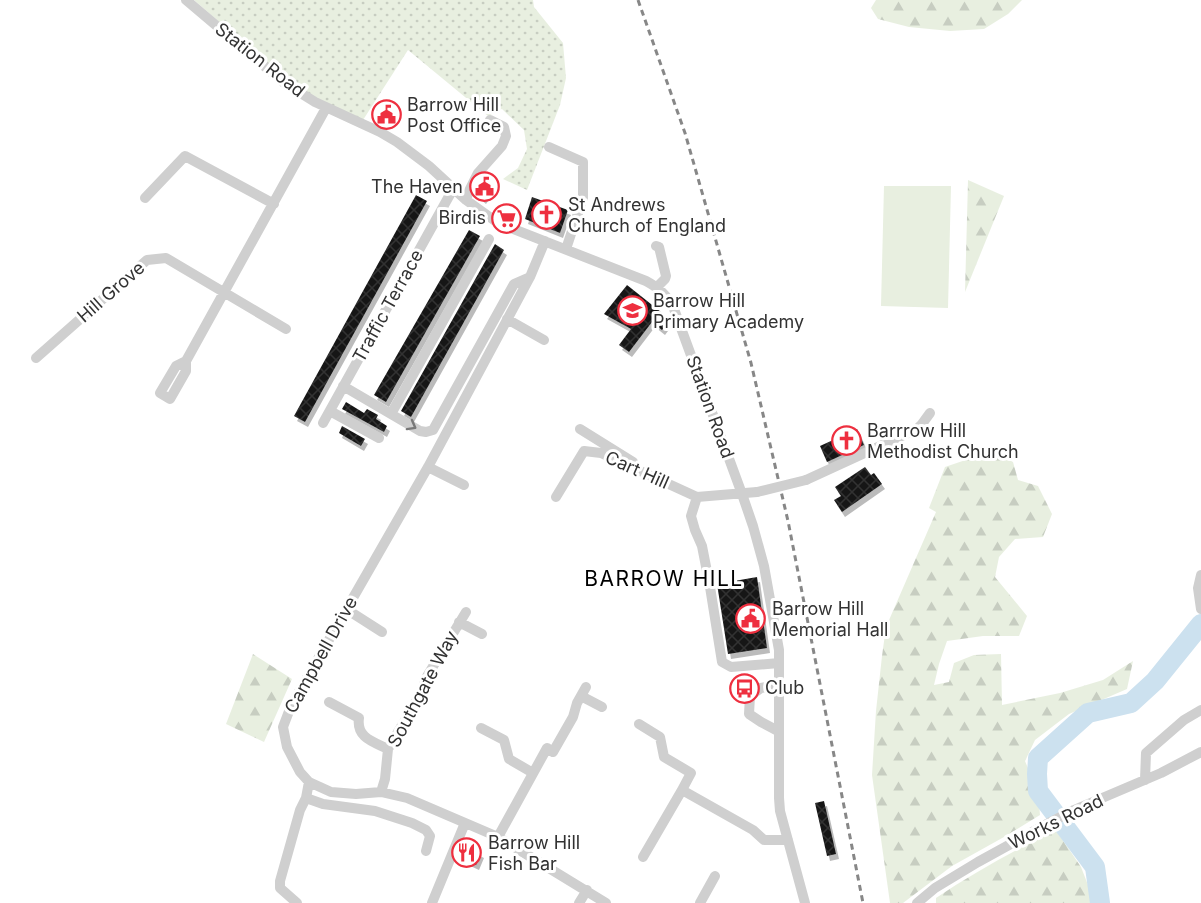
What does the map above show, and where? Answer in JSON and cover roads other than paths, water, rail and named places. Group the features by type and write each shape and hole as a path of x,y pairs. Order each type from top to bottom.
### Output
{"street":[{"name":"Station Road","path":"186,0 283,82 327,108 397,142 429,166 466,201 498,223 646,281 665,294 674,309 742,494 764,566 779,650 779,798 805,903"},
{"path":"186,361 327,108"},
{"path":"466,201 478,173 502,146 506,136 504,127 490,120"},
{"path":"549,147 584,162 583,198 566,249"},
{"path":"145,198 185,156 274,204"},
{"name":"Traffic Terrace","path":"323,423 453,189"},
{"path":"391,414 489,239"},
{"name":"Campbell Drive","path":"309,782 300,772 287,747 283,727 291,706 428,466 530,277 545,241"},
{"path":"656,246 659,247 666,276 657,287"},
{"name":"Hill Grove","path":"36,358 147,260 166,258 286,328"},
{"path":"344,386 420,431 434,430 514,284 530,277"},
{"path":"507,319 544,340"},
{"path":"330,411 379,438"},
{"name":"Cart Hill","path":"556,497 584,451 601,453 697,497 757,492 806,480 916,429 930,413"},
{"path":"580,429 669,484"},
{"path":"428,466 464,485"},
{"path":"697,497 691,516 702,546 722,662 731,667 779,663"},
{"path":"1201,575 1198,588 1201,609"},
{"path":"346,609 382,632"},
{"name":"Southgate Way","path":"381,792 385,779 388,749 421,693 426,678 466,612"},
{"name":"Southgate Way","path":"459,622 482,634"},
{"path":"778,731 750,714 750,696 761,688 779,684"},
{"path":"498,837 547,748 553,752 573,717 583,691 602,707"},
{"path":"329,702 358,718 358,727 364,737 388,749"},
{"path":"1145,780 1146,753 1184,720 1201,710"},
{"path":"639,724 660,737 664,757 691,772 643,857"},
{"path":"481,728 504,740 509,759 533,773"},
{"name":"Works Road","path":"917,903 934,888 978,861 1050,822 1145,780 1201,752"},
{"path":"297,903 280,888 280,881 309,782 331,792 356,794 381,792 407,798 498,837 606,903"},
{"path":"682,790 753,830 764,840 788,840"},
{"path":"306,798 323,804 375,811 412,823 426,830 430,836 426,851"},
{"path":"432,903 465,823"},
{"path":"700,903 715,876"},
{"path":"579,903 586,890"}],"waterway":[{"path":"1100,903 1095,867 1038,791 1038,758 1088,713 1131,703 1155,681 1201,624"}],"railway":[{"path":"638,0 685,133 751,363 788,521 863,903"}],"place":[{"name":"Barrow Hill Post Office","path":"386,115"},
{"name":"The Haven","path":"484,187"},
{"name":"St Andrews Church of England","path":"547,215"},
{"name":"Birdis","path":"507,218"},
{"name":"Barrow Hill Primary Academy","path":"632,311"},
{"name":"Barrrow Hill Methodist Church","path":"846,441"},
{"name":"Barrow Hill Memorial Hall","path":"751,619"},
{"name":"Club","path":"744,688"},
{"name":"Barrow Hill Fish Bar","path":"467,853"}],"district":[{"name":"BARROW HILL","path":"664,579"}]}
